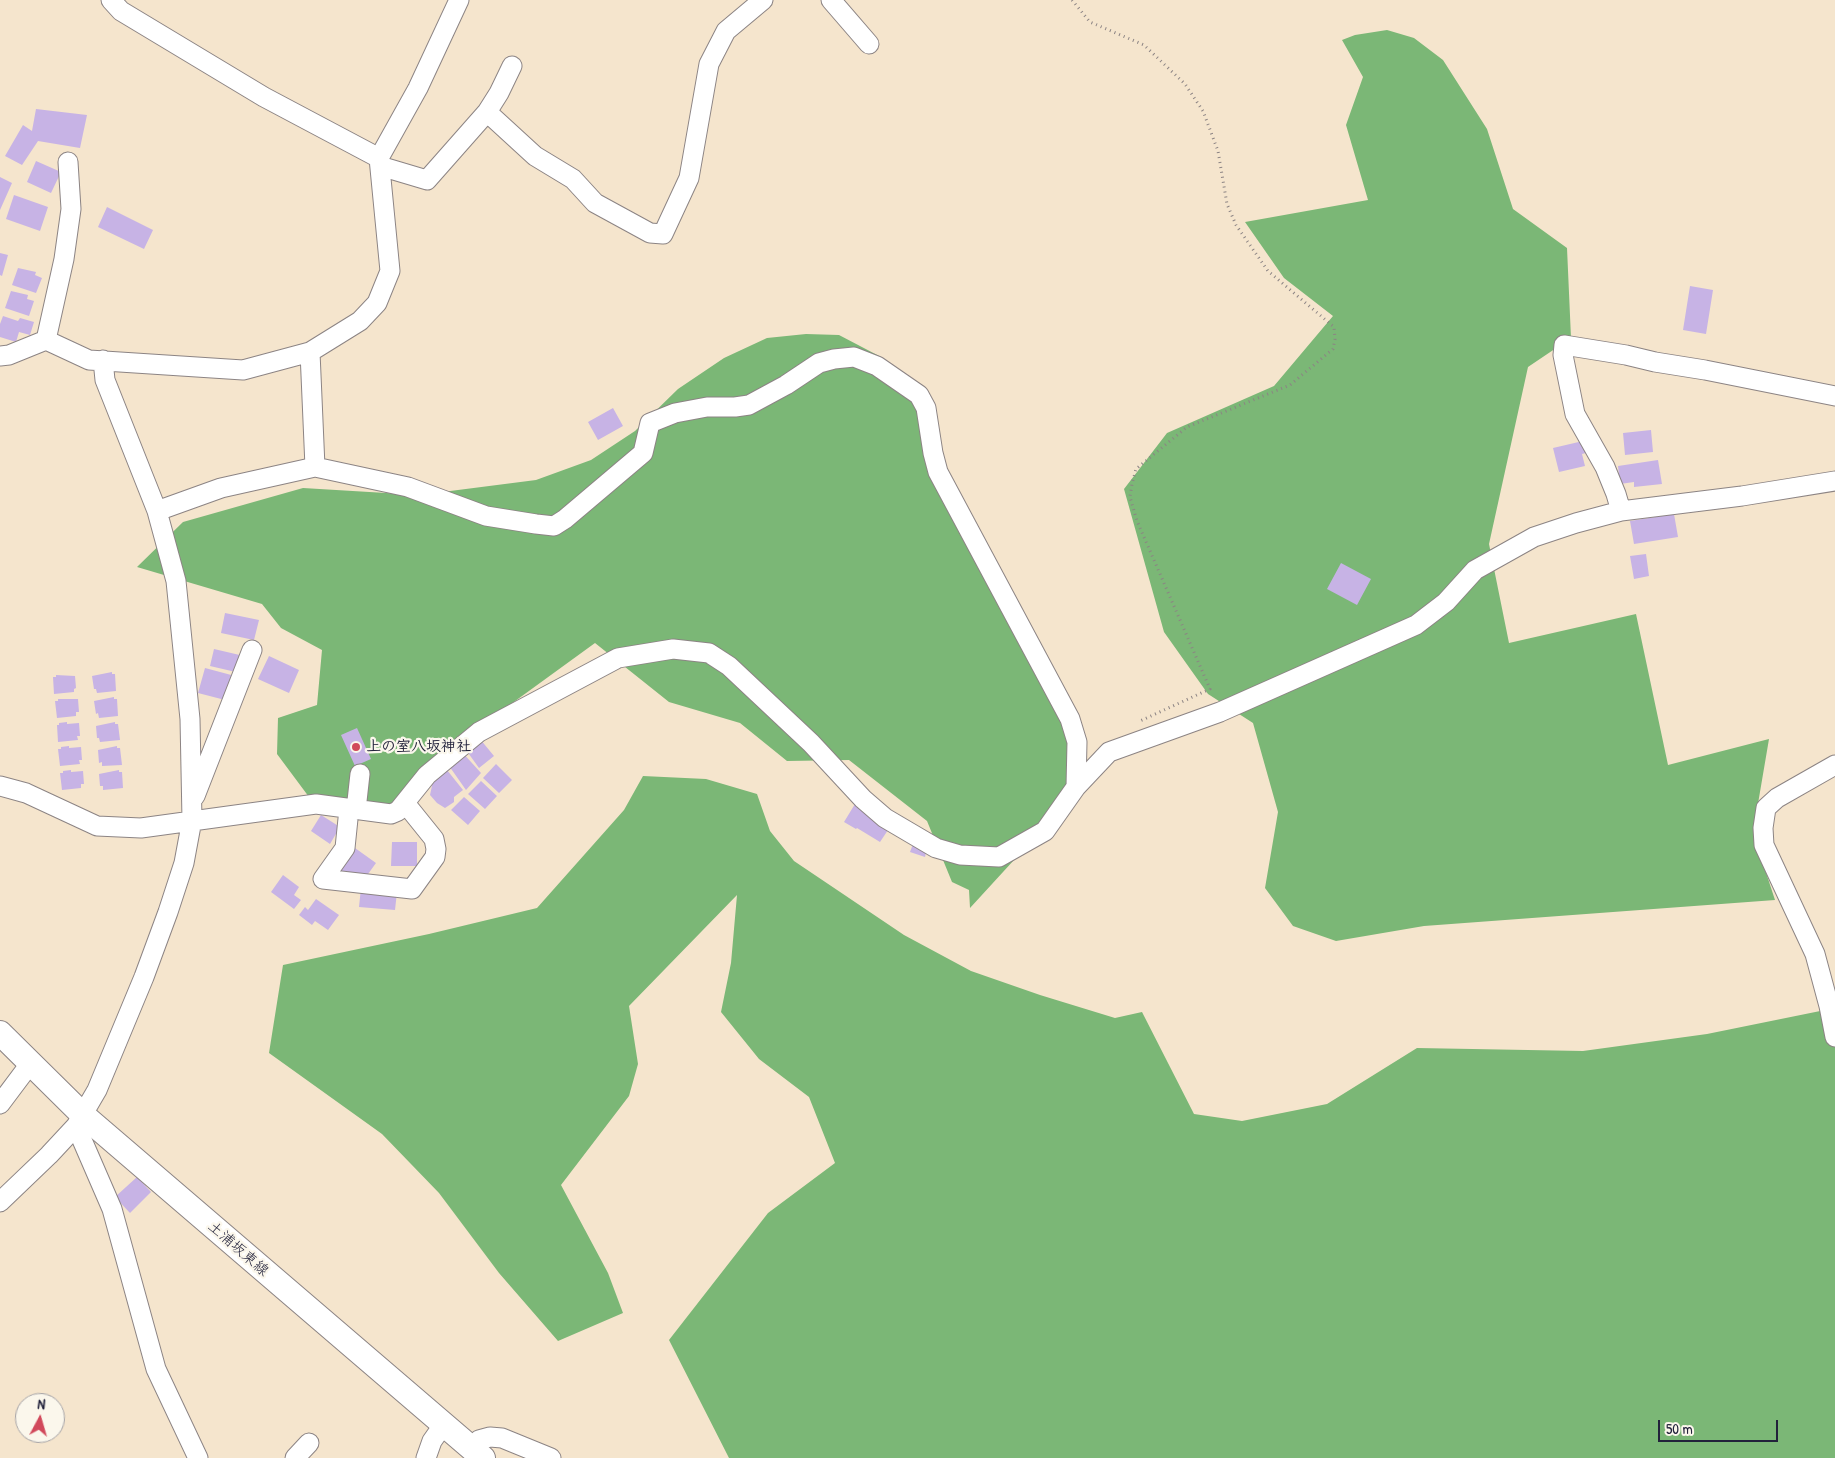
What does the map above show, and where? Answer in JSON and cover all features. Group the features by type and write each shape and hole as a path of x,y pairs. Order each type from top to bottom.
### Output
{"main road":[{"name":"土浦坂東線","path":"0,1033 80,1121 278,1283 478,1453"}],"street":[{"path":"111,0 121,11 264,97 379,162 427,180 488,112 512,66"},
{"path":"0,356 9,355 46,340 90,360 243,370 310,352 360,322 377,302 390,271 379,162 418,88 459,0"},
{"path":"488,112 535,156 573,179 595,203 650,233 662,234 689,178 709,64 726,31 763,0"},
{"path":"831,0 869,44"},
{"path":"46,340 64,259 70,218 68,162"},
{"path":"1621,511 1605,467 1575,414 1563,355 1564,345 1626,355 1835,396"},
{"path":"310,352 315,467"},
{"path":"157,511 221,488 315,467 408,487 486,516 554,526 565,519 643,453 650,423 675,413 707,407 749,405 786,385 819,363 854,357 876,366 919,395 926,408 938,472 1070,719 1077,742 1076,787"},
{"path":"0,1202 80,1121 98,1090 144,977 184,863 192,812 190,719 176,581 157,511 105,380 103,360"},
{"path":"0,786 26,793 97,826 141,828 192,812 316,804 391,814 398,812 427,775 479,732 618,658 673,649 709,653 729,666 811,743 864,799 885,818 936,848 960,856 998,856 1045,831 1076,787 1109,752 1220,712 1416,625 1446,602 1475,570 1534,538 1576,523 1621,511 1742,496 1835,480"},
{"path":"192,812 252,650"},
{"path":"1835,765 1777,798 1766,808 1763,828 1764,846 1815,954 1829,1006 1835,1038"},
{"path":"360,774 345,848 323,879 412,888 435,857 436,849 434,839 405,803"},
{"path":"0,1104 30,1064"},
{"path":"80,1121 112,1209 156,1368 198,1458"},
{"path":"426,1458 432,1441 444,1424"},
{"path":"478,1453 479,1440 490,1437 502,1438 551,1458"},
{"path":"295,1458 309,1443"}],"path":[{"path":"1072,0 1090,22 1144,45 1185,84 1203,111 1218,151 1226,204 1236,225 1268,271 1334,327 1335,339 1333,349 1290,385 1187,427 1136,469 1130,497 1137,521 1210,689"}],"green space":[{"path":"1387,30 1414,38 1443,60 1487,129 1513,209 1567,248 1571,338 1528,367 1489,544 1509,643 1636,614 1668,765 1769,739 1753,833 1775,900 1424,926 1336,941 1293,926 1265,888 1278,812 1253,723 1208,694 1164,632 1124,489 1167,433 1274,386 1333,316 1284,278 1245,222 1368,200 1346,125 1363,77 1342,40 1355,35"},
{"path":"806,334 839,335 881,357 908,390 1066,725 1071,785 1058,812 970,908 969,890 952,882 927,821 849,760 787,761 740,723 669,702 595,643 511,704 468,729 392,806 309,797 277,754 278,718 317,705 322,650 281,628 262,604 137,567 183,522 303,488 419,495 536,480 591,460 635,431 678,389 724,358 767,338"},
{"path":"643,776 706,779 757,794 770,831 794,861 904,935 971,971 1115,1018 1142,1012 1194,1114 1242,1121 1327,1104 1417,1048 1583,1051 1707,1034 1835,1008 1835,1458 729,1458 669,1340 768,1213 835,1163 809,1097 759,1059 721,1012 731,963 737,895 629,1006 638,1064 629,1096 561,1185 608,1273 623,1313 558,1341 499,1273 439,1193 382,1134 269,1053 283,965 429,934 537,908 624,810"}],"building":[{"path":"36,109 87,115 80,148 38,141 22,165 5,156 23,125 32,131"},
{"path":"36,161 61,172 51,193 27,182"},
{"path":"0,177 12,183 0,210"},
{"path":"14,195 48,207 40,231 6,219"},
{"path":"107,207 153,230 144,249 98,227"},
{"path":"0,253 8,255 2,276 0,275"},
{"path":"18,268 36,272 35,275 42,278 36,293 12,285"},
{"path":"1690,286 1713,290 1706,334 1683,330"},
{"path":"11,291 28,295 27,299 34,301 29,316 5,308"},
{"path":"3,316 18,321 20,318 34,322 30,335 19,332 16,342 0,337 0,324"},
{"path":"613,408 623,426 598,440 588,422"},
{"path":"1651,430 1653,452 1625,455 1623,433"},
{"path":"1583,441 1586,453 1582,454 1585,466 1559,472 1553,448"},
{"path":"1658,460 1662,484 1634,487 1634,482 1620,484 1618,466"},
{"path":"1674,514 1678,537 1634,544 1630,521"},
{"path":"1646,554 1649,576 1634,579 1630,556"},
{"path":"1341,563 1371,579 1357,605 1327,589"},
{"path":"225,613 259,620 254,640 221,633"},
{"path":"214,649 244,656 240,673 210,666"},
{"path":"269,656 299,670 289,693 258,679"},
{"path":"205,668 235,676 229,701 198,693"},
{"path":"112,672 112,674 115,674 116,691 97,693 96,689 94,689 92,676"},
{"path":"56,675 75,676 76,688 74,692 54,694 53,677 56,677"},
{"path":"114,697 114,699 117,699 118,716 99,718 98,713 96,714 94,701"},
{"path":"58,699 78,699 79,712 76,712 76,716 57,718 55,701 58,701"},
{"path":"67,722 67,724 79,723 80,736 77,736 78,740 58,742 57,725"},
{"path":"115,722 115,724 118,724 120,740 100,742 99,738 97,738 96,726"},
{"name":"上の室八坂神社","path":"357,728 371,759 355,766 341,735"},
{"path":"480,739 494,756 479,768 466,750"},
{"path":"69,746 69,748 81,747 82,760 79,760 80,764 60,766 58,749"},
{"path":"117,746 117,748 120,748 122,765 102,766 102,762 99,763 98,750"},
{"path":"462,752 481,773 466,790 447,763"},
{"path":"496,764 512,780 499,793 483,778"},
{"path":"71,770 71,772 83,771 84,784 81,784 81,788 62,790 60,773"},
{"path":"119,770 119,772 122,772 123,788 103,790 103,786 100,786 99,774"},
{"path":"447,770 463,790 454,797 454,802 445,808 430,795 433,781"},
{"path":"481,781 497,796 485,809 468,794"},
{"path":"464,797 480,811 468,825 451,810"},
{"path":"855,804 869,813 867,816 888,830 880,842 844,822"},
{"path":"321,815 340,827 330,844 311,831"},
{"path":"392,842 417,842 417,866 391,866"},
{"path":"913,844 927,848 925,857 910,852"},
{"path":"355,848 376,863 363,881 351,873 348,877 339,870"},
{"path":"283,875 299,887 294,895 301,900 294,909 271,892"},
{"path":"361,888 397,892 395,910 359,907"},
{"path":"316,899 339,915 328,930 315,921 312,925 299,915 305,907 308,910"},
{"path":"137,1177 151,1192 130,1213 115,1197"}],"place":[{"name":"上の室八坂神社","path":"356,747"}]}
